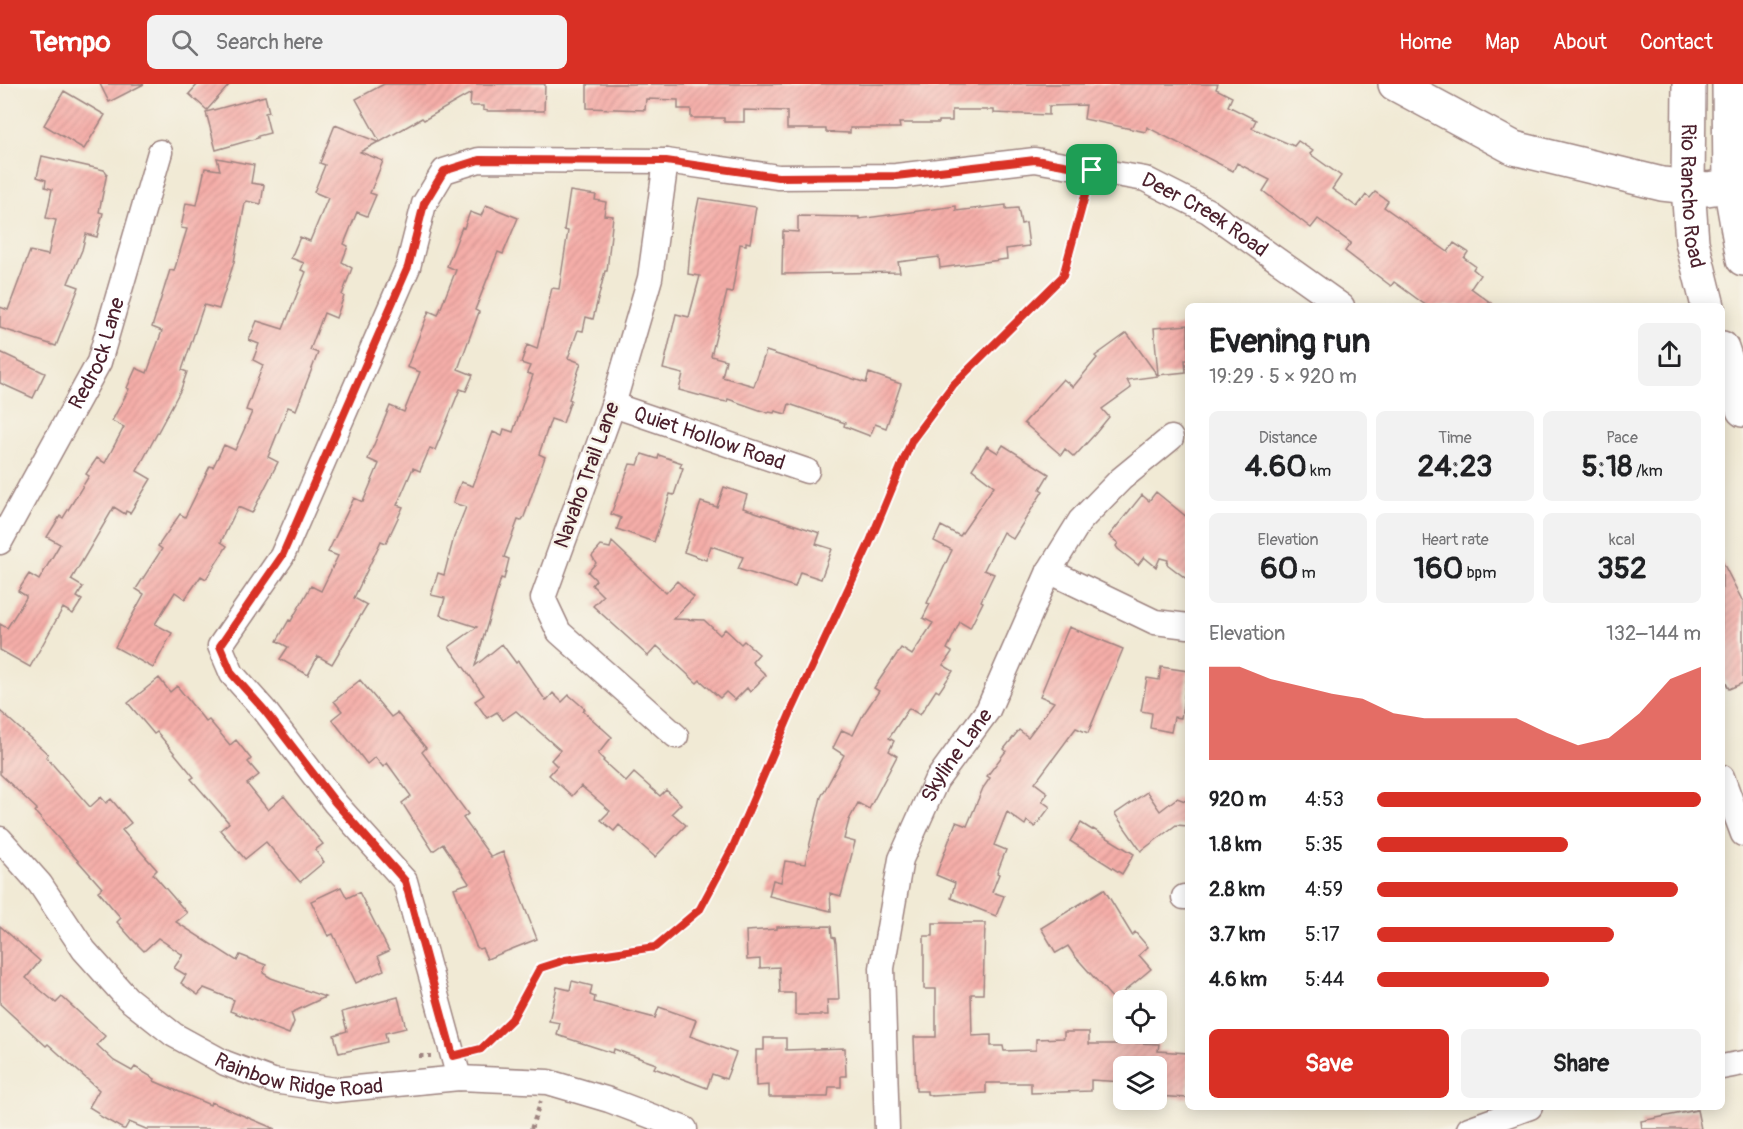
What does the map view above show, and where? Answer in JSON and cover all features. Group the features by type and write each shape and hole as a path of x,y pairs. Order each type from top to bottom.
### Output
{"main road":[{"path":"1395,84 1514,148 1662,184 1707,189 1737,184"},
{"name":"Rio Rancho Road","path":"1689,84 1688,187 1692,242 1707,303"},
{"name":"Rio Rancho Road","path":"1729,84 1743,260"},
{"path":"1725,357 1743,410"}],"street":[{"name":"Redrock Lane","path":"0,542 7,511 99,362 160,152"},
{"name":"Deer Creek Road","path":"456,1067 405,881 335,802 265,711 232,674 220,646 282,556 408,267 424,204 444,171 479,160 666,161 778,177 896,176 1035,160 1145,179 1208,211 1338,303"},
{"name":"Navaho Trail Lane","path":"666,161 650,279 613,405 543,598 559,632 676,736"},
{"name":"Quiet Hollow Road","path":"613,405 807,471"},
{"name":"Skyline Lane","path":"887,1129 882,968 901,859 936,781 988,710 1049,571 1080,521 1120,479 1171,438"},
{"path":"1049,571 1155,622 1185,626"},
{"path":"1725,785 1743,834"},
{"name":"Rainbow Ridge Road","path":"0,840 40,884 84,950 128,998 174,1035 225,1063 273,1081 335,1090 456,1067 548,1082 609,1100 685,1129"},
{"path":"1725,1066 1743,1063"},
{"path":"1469,1129 1522,1110"}],"path":[{"path":"420,1056 456,1067 481,1049 512,1019 540,968 565,960 655,947 700,909 732,849 790,714 869,544 912,440 953,385 1063,276 1092,170"}],"building":[{"path":"100,84 144,84 109,102"},
{"path":"198,84 230,84 207,110 189,94"},
{"path":"384,84 545,84 544,111 483,110 483,106 470,106 471,93 380,142 356,99"},
{"path":"587,84 1218,84 1216,89 1232,97 1228,106 1256,120 1252,128 1294,146 1298,141 1313,151 1310,154 1341,176 1332,189 1357,207 1366,195 1370,198 1375,192 1388,201 1384,207 1448,252 1454,243 1468,252 1464,258 1475,266 1473,269 1480,275 1471,288 1491,303 1423,303 1394,282 1391,286 1345,251 1351,243 1318,219 1311,228 1263,191 1270,180 1237,163 1233,171 1147,127 1146,132 1084,119 1086,105 1049,106 1049,115 994,113 994,110 952,110 952,121 899,123 900,128 850,128 850,133 826,132 826,129 787,129 787,111 744,110 744,122 724,122 724,118 691,118 691,109 678,109 678,100 646,99 645,110 587,108"},
{"path":"64,91 105,115 84,149 44,125"},
{"path":"265,96 269,112 265,113 270,133 216,150 206,112"},
{"path":"335,125 378,142 360,152 383,161 370,193 376,195 367,216 357,212 344,244 348,246 342,262 352,268 342,295 344,296 336,318 324,313 310,350 318,353 296,410 288,407 268,457 278,462 252,513 238,507 221,542 227,546 206,579 201,576 185,599 175,592 155,624 172,633 153,668 115,647 144,594 136,589 162,549 158,546 180,514 185,517 210,466 213,467 224,445 235,450 252,412 246,410 263,365 253,360 259,344 249,340 257,321 283,329 306,272 301,270 304,263 291,258 300,237 310,241 328,198 314,192 325,165 320,163"},
{"path":"42,156 104,170 107,173 99,212 103,213 97,237 86,234 68,283 79,287 56,346 0,328 0,307 8,310 30,251 48,255 56,220 46,218 52,189 45,187 46,180 37,177"},
{"path":"217,158 254,165 251,183 264,185 261,204 247,201 245,203 234,262 219,309 204,305 182,370 187,372 181,389 137,471 151,479 130,513 126,511 125,514 114,507 71,580 83,587 77,597 82,600 73,614 63,608 30,667 0,650 0,624 7,628 26,598 18,591 29,574 39,580 60,544 47,537 60,516 63,518 89,476 86,474 97,458 105,463 124,427 112,421 129,389 127,388 136,368 147,373 162,331 152,327 170,270 174,271 187,229 181,228 186,203 197,205 205,168 220,170"},
{"path":"570,191 596,195 595,200 606,202 604,215 613,216 607,271 605,271 593,319 586,317 583,331 578,330 568,358 581,363 569,399 571,400 563,423 551,419 539,454 545,457 524,517 521,521 518,520 504,557 509,559 504,579 501,578 475,666 502,644 516,663 518,661 546,701 553,693 562,702 569,695 612,737 598,754 626,782 634,773 660,796 666,790 681,804 672,813 686,825 655,857 619,825 614,831 601,820 610,811 581,786 572,796 549,775 557,766 551,760 560,750 516,711 503,720 497,712 487,718 475,701 484,695 449,647 477,627 440,615 445,598 431,595 438,573 444,575 454,537 466,507 453,503 461,482 473,486 493,432 502,436 504,429 513,432 533,375 527,373 530,366 521,363 527,345 537,349 552,288 559,289 568,231 564,230"},
{"path":"699,198 756,207 750,243 740,244 732,293 727,292 711,356 726,360 722,377 754,386 766,351 866,383 869,373 901,384 886,428 875,424 870,436 844,426 845,423 789,404 786,414 775,411 768,413 728,399 727,402 716,400 679,390 683,374 663,369 676,314 689,317 700,276 688,274 691,237"},
{"path":"486,205 518,218 503,254 498,252 475,310 479,312 458,369 473,375 466,391 460,389 435,450 430,448 420,471 413,468 397,505 403,507 386,543 381,541 354,598 367,605 332,664 318,656 308,675 280,659 288,647 277,641 311,586 321,591 338,556 328,552 354,498 363,502 379,464 368,459 390,406 404,412 420,372 407,367 429,311 438,315 456,270 447,266 462,227 464,228 470,212 481,216"},
{"path":"1006,205 1006,209 1018,208 1021,224 1026,223 1029,246 1006,249 1007,259 940,268 939,257 898,262 900,272 782,274 783,231 798,232 798,216 859,217 859,219 956,206 956,211"},
{"path":"1185,325 1185,372 1158,375 1154,328"},
{"path":"1127,333 1158,376 1127,380 1131,388 1102,409 1109,417 1095,434 1074,457 1065,449 1061,455 1024,423 1063,379 1073,387 1097,358 1095,356"},
{"path":"0,352 45,373 33,398 0,383"},
{"path":"1003,445 1049,474 1040,489 1043,491 1013,539 1003,532 984,570 994,574 981,601 983,602 970,628 960,622 947,649 952,652 943,665 953,671 939,692 936,690 920,715 909,708 889,738 894,741 889,751 897,756 869,809 858,803 849,820 844,839 855,842 841,896 830,893 831,911 769,896 773,880 781,882 785,861 805,864 821,797 844,755 833,748 842,730 853,735 879,691 874,688 901,648 912,655 933,623 923,618 930,604 927,603 952,550 934,541 941,526 960,536 994,486 972,469 987,446 998,453"},
{"path":"642,454 658,459 659,455 682,463 680,467 683,468 674,495 670,494 654,542 617,529 621,518 611,514 630,464 638,465"},
{"path":"724,487 747,495 743,508 820,533 816,544 832,549 821,579 800,572 795,587 738,569 743,557 711,546 706,560 684,552 701,502 717,507"},
{"path":"1156,492 1185,516 1185,578 1167,564 1168,560 1160,558 1156,567 1144,557 1138,565 1118,549 1116,546 1118,543 1109,536 1142,495 1149,501"},
{"path":"612,542 666,593 677,581 694,597 673,619 704,620 720,635 725,629 741,644 744,641 759,654 752,662 766,675 750,692 747,688 735,700 726,692 720,698 700,680 697,683 657,646 648,656 593,606 603,596 592,585 596,580 588,572 596,563 592,556 601,546 610,548"},
{"path":"1725,567 1743,602 1743,683 1729,689 1725,681"},
{"path":"1069,627 1123,649 1088,733 1076,728 1035,783 1048,793 1042,801 1050,807 1035,827 1027,821 1025,825 1007,812 994,845 1006,850 992,892 1004,896 996,916 951,898 955,883 936,875 956,822 967,826 983,788 990,778 987,776 1006,751 1004,749 1019,730 1028,737 1054,702 1040,696"},
{"path":"1161,667 1185,671 1181,718 1174,717 1171,732 1150,728 1152,713 1141,711 1147,678 1159,680"},
{"path":"159,678 170,692 177,686 206,722 209,720 230,745 236,740 251,759 248,762 259,775 247,784 268,810 284,796 323,844 315,850 324,862 300,882 266,842 245,859 220,830 229,823 191,779 194,777 157,732 154,734 128,703"},
{"path":"360,680 391,717 397,713 426,748 422,752 468,814 463,818 491,857 503,852 537,939 487,959 482,948 479,949 476,946 454,888 469,883 443,844 433,851 402,803 411,796 387,763 383,767 375,757 367,764 332,719 342,711 334,701"},
{"path":"0,711 48,754 46,757 90,807 101,797 106,803 111,799 131,823 122,830 157,870 153,874 187,913 176,922 237,961 240,955 266,965 263,973 271,978 325,997 291,1013 294,1022 289,1034 230,1011 234,1000 204,988 198,995 181,983 186,975 174,968 183,955 158,938 144,951 132,939 117,922 121,918 98,891 102,888 35,812 37,809 0,774"},
{"path":"1147,792 1160,811 1177,798 1185,801 1185,826 1176,825 1141,851 1115,814"},
{"path":"1081,823 1134,854 1122,874 1070,841"},
{"path":"341,887 347,898 359,892 389,951 378,956 384,970 356,983 333,934 328,936 311,901"},
{"path":"1104,889 1132,935 1135,932 1148,947 1139,955 1151,969 1126,990 1113,990 1113,999 1068,946 1056,953 1041,928"},
{"path":"933,923 985,923 983,994 971,994 972,1036 991,1035 991,1046 1003,1046 1004,1051 1036,1050 1036,1039 1064,1038 1064,1032 1089,1032 1089,1044 1159,1044 1158,1051 1185,1053 1185,1098 1167,1097 1167,1056 1113,1056 1113,1081 1091,1080 1091,1091 1031,1093 1031,1083 986,1083 986,1093 932,1096 927,1094 927,1091 916,1091 914,1037 936,1037 936,989 924,989 924,936 933,936"},
{"path":"0,926 40,961 26,978 56,1003 62,997 105,1036 97,1045 114,1061 132,1071 135,1067 155,1079 154,1081 210,1105 211,1102 275,1129 146,1129 129,1122 123,1129 98,1115 99,1113 89,1107 99,1090 0,1004"},
{"path":"831,926 832,937 835,938 836,943 839,1000 827,1000 828,1015 795,1015 795,993 780,993 779,967 760,968 760,959 747,960 746,931 777,929 777,927"},
{"path":"572,981 592,986 590,995 595,997 594,1002 655,1018 659,1007 696,1020 690,1036 736,1053 726,1079 712,1074 707,1088 654,1068 656,1064 614,1049 613,1053 557,1035 560,1023 549,1021 557,987 570,990"},
{"path":"398,997 406,1028 385,1033 387,1042 339,1053 334,1035 347,1031 342,1012"},
{"path":"764,1038 786,1038 786,1050 845,1048 846,1076 841,1076 841,1087 829,1087 828,1097 769,1097 769,1085 756,1086 756,1050 764,1050"},
{"path":"1697,1110 1701,1129 1642,1129 1641,1121"}],"route":[{"path":"479,160 666,161 778,177 896,176 1035,160 1092,170 1063,276 953,385 912,440 869,544 790,714 732,849 700,909 655,947 565,960 540,968 512,1019 481,1049 453,1056 405,881 335,802 265,711 232,674 220,646 282,556 408,267 424,204 444,171 479,160"}]}
